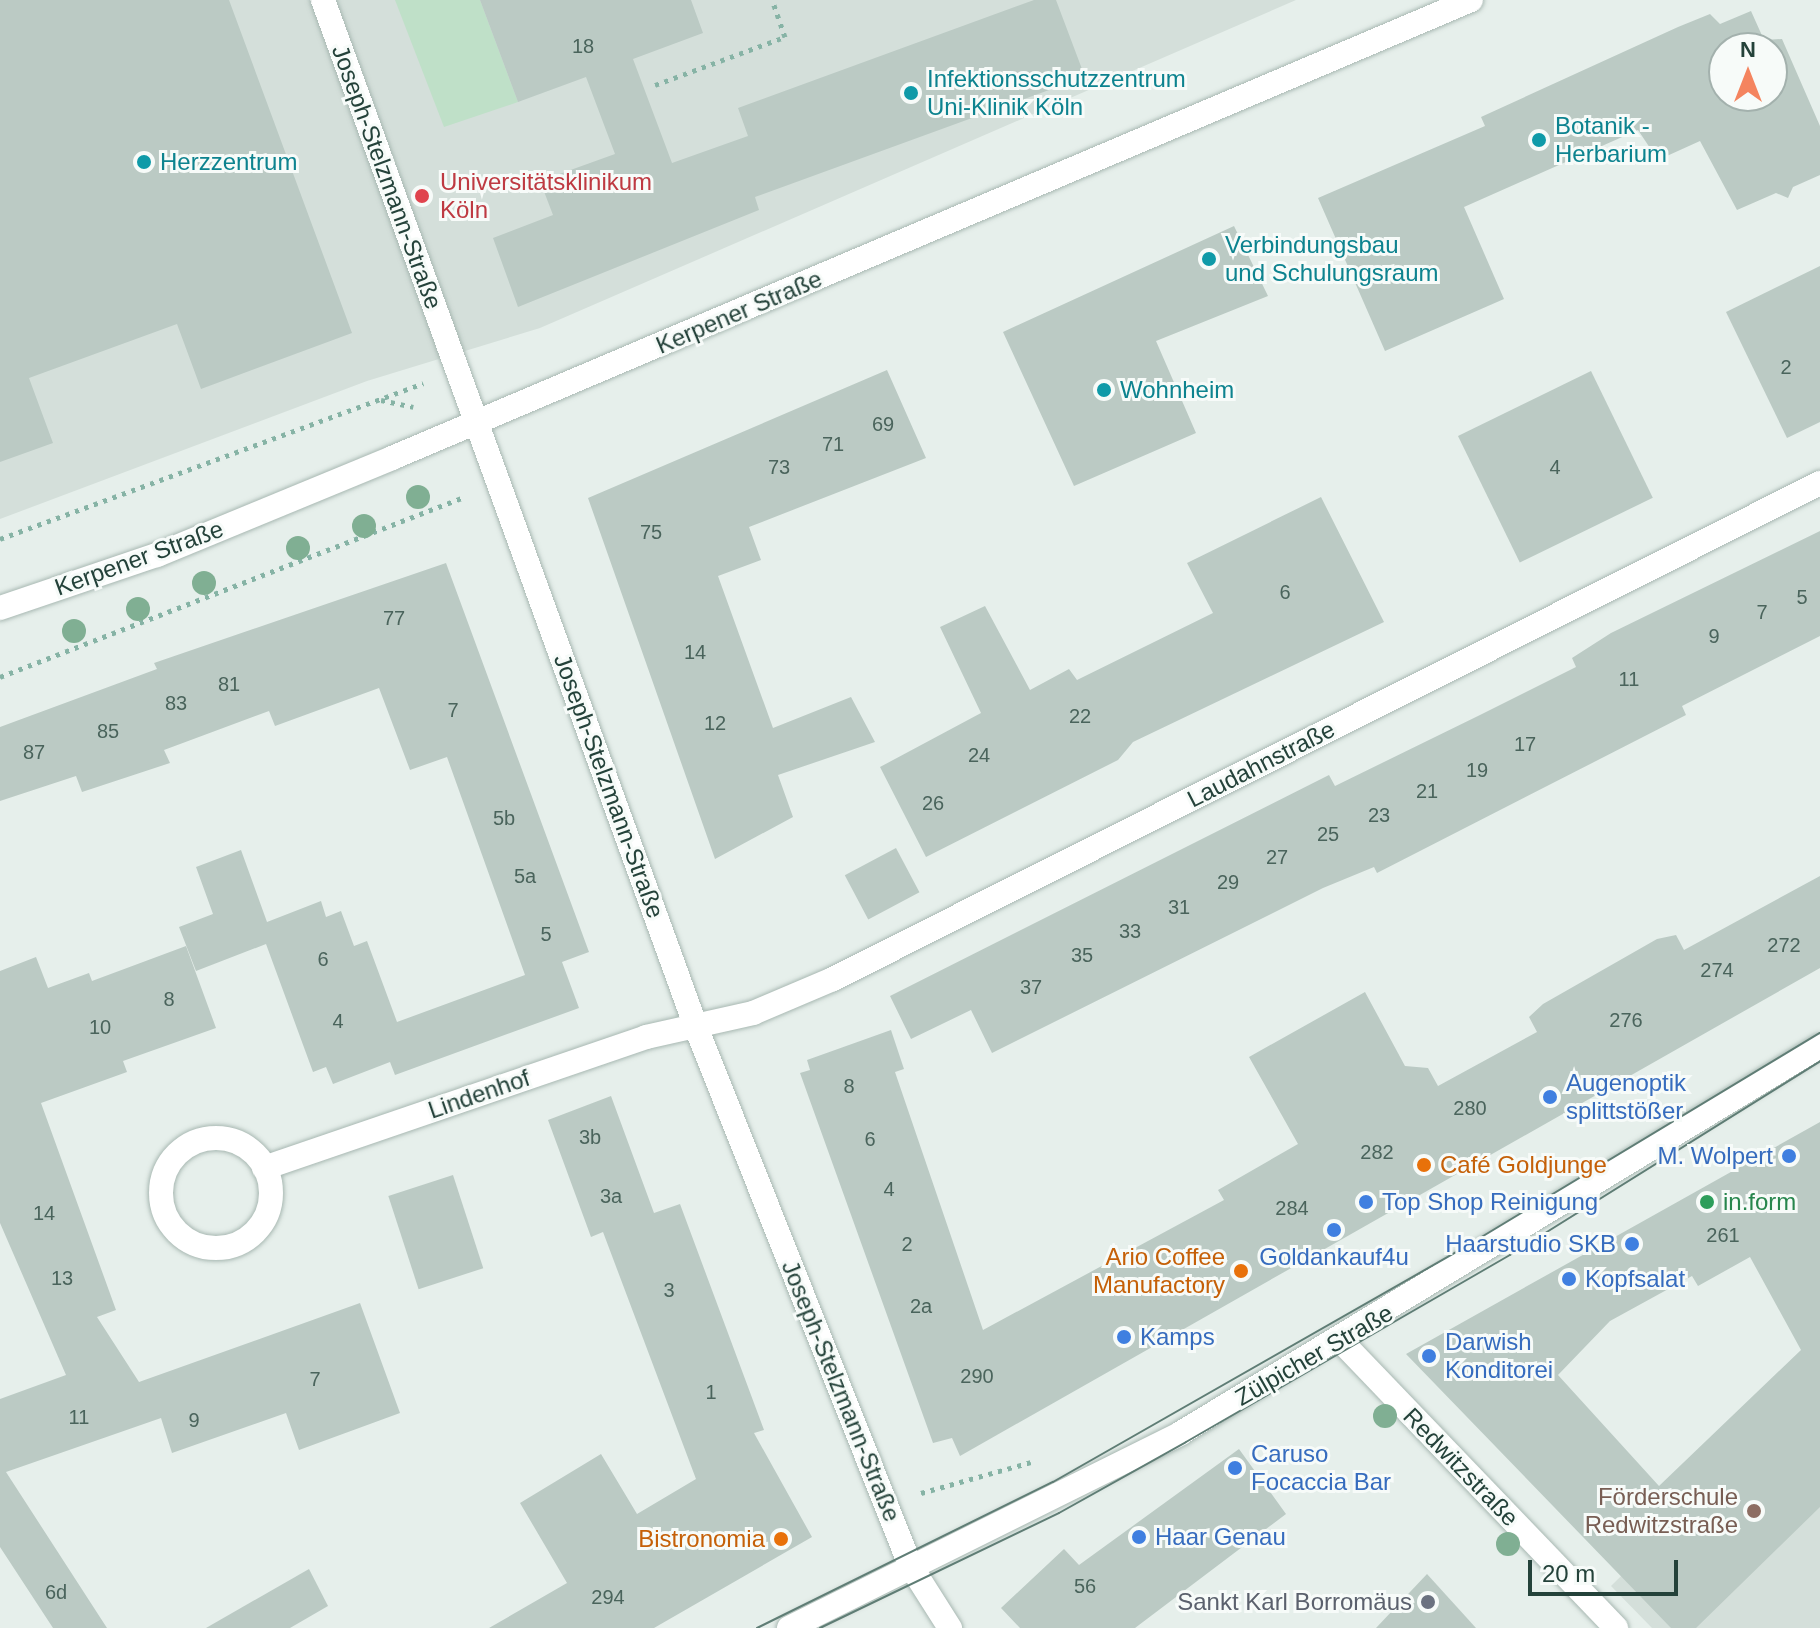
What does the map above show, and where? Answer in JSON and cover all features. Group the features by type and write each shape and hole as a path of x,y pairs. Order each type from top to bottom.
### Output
{"street":[{"name":"Joseph-Stelzmann-Straße","path":"323,0 696,1027 910,1565 950,1628"},
{"name":"Kerpener Straße","path":"0,608 157,555 478,423 1471,0"},
{"name":"Laudahnstraße","path":"696,1027 753,1013 833,979 1820,483"},
{"name":"Lindenhof","path":"264,1168 646,1037 696,1027"},
{"name":"Zülpicher Straße","path":"789,1628 910,1565 1167,1440 1340,1340 1820,1046"},
{"path":"206,1140 234,1141 264,1168 269,1208 245,1240 205,1247 171,1225 161,1186 181,1150 206,1140"},
{"name":"Redwitzstraße","path":"1340,1340 1616,1628"}],"path":[{"path":"655,85 785,37 772,0"},
{"path":"0,539 381,400 421,409"},
{"path":"0,677 499,483"},
{"path":"886,1505 1036,1461"}],"shaded area":[{"name":"Universitätsklinikum Köln","path":"0,0 1296,0 540,328 367,381 0,519"},
{"name":"Förderschule Redwitzstraße","path":"1820,1380 1820,1628 1652,1628 1611,1586"}],"green space":[{"path":"395,0 480,0 518,102 444,127"}],"building":[{"name":"Herzzentrum","path":"0,0 229,0 352,333 201,389 177,324 29,378 53,443 0,462"},
{"path":"480,0 691,0 703,33 633,59 672,163 748,136 738,108 1034,0 1056,0 1085,77 755,197 759,210 518,307 493,238 553,215 540,181 615,154 586,77 518,102"},
{"path":"1751,11 1760,32 1708,32 1708,112 1788,112 1788,53 1820,126 1820,175 1793,187 1788,198 1776,193 1737,210 1700,141 1658,160 1638,130 1464,207 1504,299 1385,351 1318,198 1485,126 1481,117 1710,14 1720,24"},
{"name":"Wohnheim","path":"1234,226 1268,296 1156,341 1196,433 1074,486 1003,332"},
{"path":"1820,266 1820,422 1787,438 1726,312"},
{"path":"887,370 926,458 749,527 761,560 718,576 773,728 851,697 875,742 778,775 793,817 715,859 588,498"},
{"path":"1591,371 1653,498 1520,563 1458,436"},
{"path":"1321,497 1384,622 1133,742 1118,760 926,857 880,767 981,713 940,627 985,606 1030,690 1069,669 1077,680 1213,613 1187,563"},
{"path":"1820,531 1820,636 1682,706 1686,715 1377,873 1374,867 1323,888 992,1053 971,1010 911,1039 890,996 1329,775 1335,786 1576,667 1572,658 1611,633"},
{"path":"446,563 589,952 562,962 579,1008 395,1075 390,1062 333,1084 326,1067 313,1072 266,944 196,971 179,927 213,914 196,867 241,850 267,922 321,901 326,917 341,911 354,946 367,941 397,1022 525,975 447,757 410,770 379,688 275,726 269,711 164,750 170,763 82,792 76,776 0,801 0,727 157,669 154,663"},
{"path":"896,848 919,892 868,919 845,875"},
{"path":"1820,876 1820,968 960,1456 952,1438 933,1443 800,1073 810,1070 807,1060 891,1030 904,1069 895,1072 983,1330 1224,1200 1218,1190 1298,1144 1249,1057 1365,992 1405,1066 1428,1068 1438,1086 1537,1032 1529,1017 1543,1004 1657,939 1676,935 1684,950"},
{"path":"186,946 216,1028 123,1061 127,1072 41,1103 116,1310 97,1317 139,1382 360,1303 400,1413 299,1450 286,1413 172,1453 161,1418 6,1472 107,1628 53,1628 0,1547 0,1399 66,1375 0,1223 0,971 36,957 48,988 89,973 92,981"},
{"path":"611,1096 654,1213 680,1204 764,1430 754,1433 812,1537 654,1628 489,1628 567,1583 520,1503 601,1454 637,1514 696,1479 603,1232 591,1237 548,1120"},
{"path":"1820,1122 1820,1507 1696,1628 1671,1628 1406,1354","holes":["1750,1257 1801,1350 1659,1486 1558,1375 1610,1321 1692,1276 1698,1286"]},
{"path":"453,1175 483,1268 419,1289 388,1196"},
{"path":"1239,1449 1286,1514 1135,1628 1020,1628 1001,1608 1064,1549 1079,1565"},
{"path":"309,1569 328,1606 290,1628 206,1628"},
{"name":"Sankt Karl Borromäus","path":"1427,1574 1476,1628 1376,1628"}],"tram line":[{"path":"757,1628 1053,1482 1455,1253 1820,1033"},
{"path":"820,1628 1059,1513 1186,1442 1510,1255 1820,1061"}],"place":[{"name":"Infektionsschutzzentrum Uni-Klinik Köln","path":"911,93"},
{"name":"Botanik - Herbarium","path":"1539,140"},
{"name":"Herzzentrum","path":"144,162"},
{"name":"Universitätsklinikum Köln","path":"422,196"},
{"name":"Verbindungsbau und Schulungsraum","path":"1209,259"},
{"name":"Wohnheim","path":"1104,390"},
{"name":"Augenoptik splittstößer","path":"1550,1097"},
{"name":"M. Wolpert","path":"1789,1156"},
{"name":"Café Goldjunge","path":"1424,1165"},
{"name":"Top Shop Reinigung","path":"1366,1202"},
{"name":"in.form","path":"1707,1202"},
{"name":"Goldankauf4u","path":"1334,1230"},
{"name":"Haarstudio SKB","path":"1632,1244"},
{"name":"Ario Coffee Manufactory","path":"1241,1271"},
{"name":"Kopfsalat","path":"1569,1279"},
{"name":"Kamps","path":"1124,1337"},
{"name":"Darwish Konditorei","path":"1429,1356"},
{"name":"Caruso Focaccia Bar","path":"1235,1468"},
{"name":"Förderschule Redwitzstraße","path":"1754,1511"},
{"name":"Haar Genau","path":"1139,1537"},
{"name":"Bistronomia","path":"781,1539"},
{"name":"Sankt Karl Borromäus","path":"1428,1602"}]}
